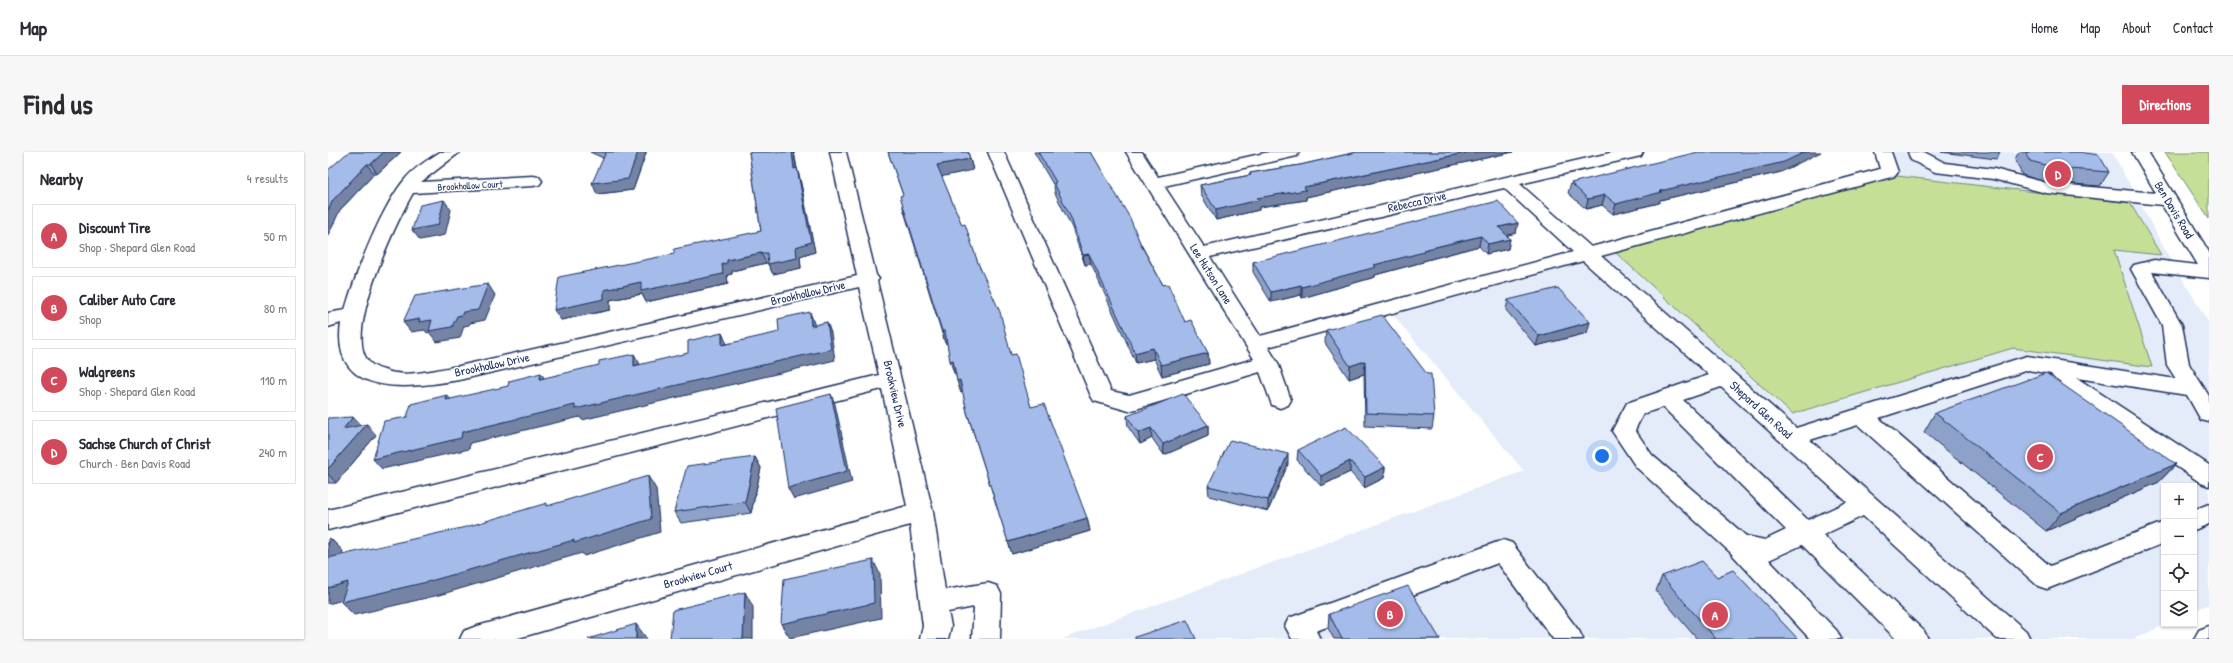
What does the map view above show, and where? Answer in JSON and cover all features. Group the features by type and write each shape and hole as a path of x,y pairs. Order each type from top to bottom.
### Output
{"street":[{"name":"Brookhollow Drive","path":"452,152 427,168 407,188 379,247 354,314 350,333 352,354 366,371 387,379 413,379 459,373 869,278"},
{"name":"Brookview Drive","path":"838,152 869,278 921,512 937,626 934,639"},
{"path":"996,152 1102,396 1129,403 1267,362"},
{"name":"Lee Hutson Lane","path":"1134,152 1267,362 1280,400"},
{"path":"1153,183 1291,152"},
{"name":"Rebecca Drive","path":"1200,254 1506,181 1635,152"},
{"path":"1255,344 1889,172 1883,152"},
{"path":"1916,152 1917,156 1941,168 1994,174 2046,188 2169,200"},
{"name":"Ben Davis Road","path":"2140,152 2209,268"},
{"name":"Brookhollow Court","path":"407,188 533,181"},
{"name":"Shepard Glen Road","path":"1506,181 2016,639"},
{"path":"2209,272 2154,266 2141,269 2172,326 2178,365 2201,390 2209,414"},
{"path":"328,320 354,314"},
{"path":"1791,438 2027,363 2201,390"},
{"path":"2058,368 2070,384 2209,477"},
{"path":"1724,378 1635,409 1623,430 1644,461 1739,545 1827,639"},
{"path":"328,520 891,379"},
{"path":"1666,397 1914,639"},
{"path":"1862,416 2047,578 2161,533"},
{"path":"1739,545 1767,550 1866,504"},
{"name":"Brookview Court","path":"474,639 921,512"},
{"path":"2196,519 2209,514"},
{"path":"1306,639 1299,626 1503,550 1569,639"},
{"path":"934,603 988,594 986,639"}],"shaded area":[{"path":"1890,152 2112,152 2168,255 2209,323 2209,604 2197,610 2197,483 2161,483 2161,626 2134,639 1062,639 1524,471 1393,315 1896,176"}],"green space":[{"path":"2165,152 2209,152 2209,219"},
{"path":"1897,176 2130,203 2161,255 2114,250 2152,367 2013,348 1792,414 1615,252"}],"building":[{"path":"350,152 384,152 371,164 367,164 333,200 328,210 328,170"},
{"path":"606,152 638,152 628,179 592,183"},
{"path":"749,152 792,152 794,169 797,168 811,242 796,247 797,258 768,264 767,253 761,253 727,260 727,263 722,264 723,274 641,291 641,282 604,290 604,299 554,310 559,277 674,254 674,249 761,231"},
{"path":"888,152 968,152 970,159 937,165 962,225 965,224 978,263 1000,312 1011,355 1016,354 1031,407 1044,404 1087,518 1008,542 967,412 960,380 957,381 953,360 950,361 945,331 942,331 900,196 903,195"},
{"path":"1038,152 1091,152 1130,218 1141,245 1163,285 1168,284 1185,322 1191,320 1208,353 1161,365 1153,348 1135,353 1089,254 1083,255 1071,218 1054,183 1056,182"},
{"path":"1357,152 1469,152 1304,187 1306,190 1257,198 1259,200 1216,210 1200,185 1251,175 1250,173 1300,165"},
{"path":"1698,152 1805,152 1784,162 1660,191 1662,192 1616,204 1605,195 1588,199 1571,183"},
{"path":"2026,152 2079,152 2099,155 2109,172 2056,168 2030,161"},
{"path":"444,200 438,225 412,230 420,205"},
{"path":"1498,201 1518,223 1499,227 1510,239 1488,244 1481,236 1423,250 1424,252 1374,265 1376,267 1302,287 1301,285 1271,292 1253,262"},
{"path":"488,284 478,310 463,312 462,315 457,316 452,327 429,331 432,320 419,322 420,319 403,322 415,296"},
{"path":"1558,288 1590,322 1539,336 1508,300"},
{"path":"810,312 811,326 827,322 831,349 575,409 575,405 462,432 461,438 373,459 384,421 407,417 411,404 447,395 446,400 508,386 509,381 541,373 540,379 599,365 599,361 634,354 634,366 688,353 688,341 722,333 722,345 775,333 779,331 778,319"},
{"path":"1382,315 1427,374 1431,374 1434,416 1366,413 1365,361 1350,366 1326,330"},
{"path":"2046,373 2176,464 2061,513 1935,413"},
{"path":"831,394 847,471 788,488 776,408"},
{"path":"1183,394 1208,425 1163,444 1151,428 1138,433 1127,416"},
{"path":"353,417 343,429 367,424 328,469 328,418"},
{"path":"1346,427 1385,467 1365,477 1350,461 1321,476 1298,450"},
{"path":"1230,440 1288,454 1268,500 1208,486"},
{"path":"755,457 745,502 674,512 687,466"},
{"path":"648,476 651,519 574,543 574,540 427,582 341,602 348,582 328,588 328,558 466,527 547,503 547,506"},
{"path":"873,560 874,603 781,624 784,579"},
{"path":"1702,561 1717,577 1733,570 1798,639 1716,639 1662,576"},
{"path":"1408,586 1440,639 1342,639 1329,614"},
{"path":"745,592 743,639 670,639 673,610"},
{"path":"1187,620 1196,639 1135,639 1135,637"},
{"path":"636,624 636,639 588,639"}],"place":[{"name":"Sachse Church of Christ","path":"2058,174"},
{"name":"Walgreens","path":"2040,457"},
{"name":"Caliber Auto Care","path":"1390,614"},
{"name":"Discount Tire","path":"1715,615"}]}
